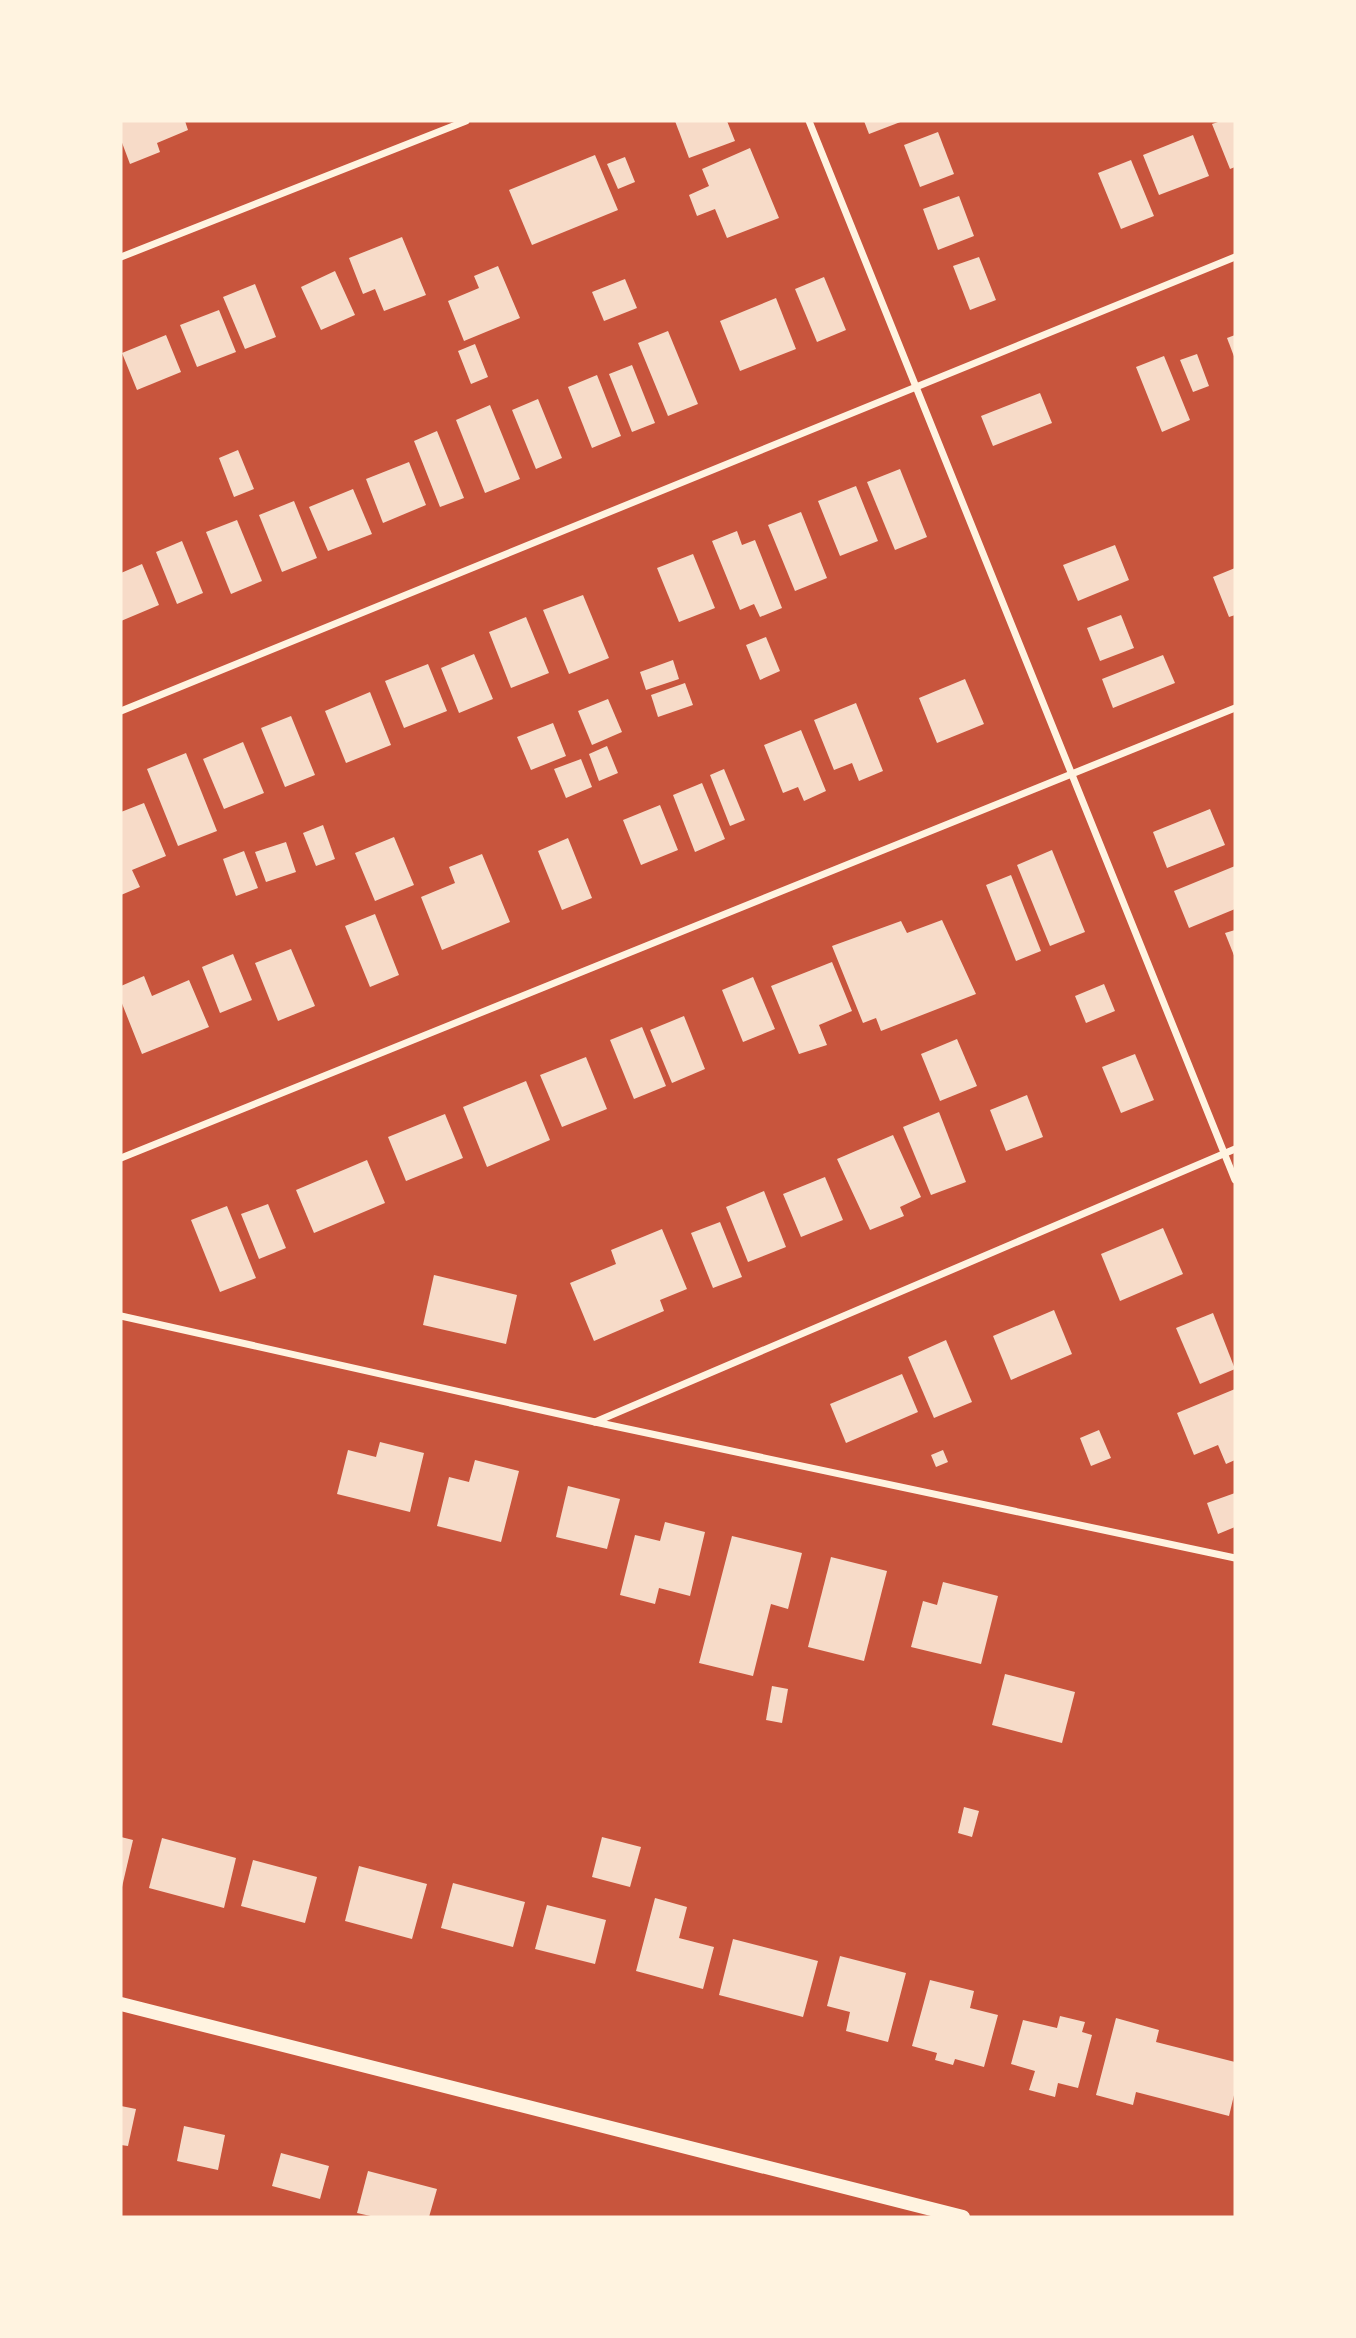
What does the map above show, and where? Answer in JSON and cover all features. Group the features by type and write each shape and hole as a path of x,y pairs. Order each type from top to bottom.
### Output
{"main road":[{"path":"121,2004 964,2217"}],"street":[{"path":"121,257 466,121"},
{"path":"809,121 1235,1180"},
{"path":"121,710 1235,257"},
{"path":"121,1158 1235,708"},
{"path":"595,1422 1235,1149"},
{"path":"121,1316 595,1422 1235,1558"}],"building":[{"path":"121,121 185,121 188,130 157,143 160,152 130,164 121,140"},
{"path":"675,121 727,121 735,141 689,158"},
{"path":"864,121 903,121 869,134"},
{"path":"1235,121 1235,167 1230,169 1212,124"},
{"path":"938,132 954,174 920,187 904,145"},
{"path":"1193,135 1209,176 1159,195 1143,155"},
{"path":"750,148 779,218 727,238 715,209 697,216 689,195 709,186 702,169"},
{"path":"595,155 618,210 532,245 509,190"},
{"path":"625,157 635,182 618,189 607,164"},
{"path":"1131,160 1154,216 1121,229 1098,173"},
{"path":"959,196 974,236 938,250 923,209"},
{"path":"402,237 426,295 384,311 375,289 363,294 349,258"},
{"path":"979,257 996,300 970,310 953,266"},
{"path":"498,266 520,318 464,341 448,301 479,288 474,276"},
{"path":"335,271 355,315 321,330 301,287"},
{"path":"824,277 846,330 817,342 795,289"},
{"path":"625,279 637,308 604,321 592,292"},
{"path":"255,284 276,337 245,349 223,297"},
{"path":"776,298 796,349 740,371 720,321"},
{"path":"219,310 236,352 197,367 180,325"},
{"path":"668,331 698,404 668,416 638,343"},
{"path":"166,335 181,372 137,390 122,353"},
{"path":"1235,335 1235,359 1227,338"},
{"path":"475,344 488,377 471,384 458,351"},
{"path":"1197,354 1209,386 1193,392 1180,360"},
{"path":"1164,356 1190,420 1162,432 1136,367"},
{"path":"632,365 655,423 632,432 609,374"},
{"path":"597,375 621,436 592,448 568,387"},
{"path":"1040,393 1052,423 993,446 981,416"},
{"path":"538,399 562,458 536,469 512,410"},
{"path":"490,405 520,479 485,493 456,420"},
{"path":"437,431 464,498 440,507 414,441"},
{"path":"238,450 254,489 234,497 219,458"},
{"path":"409,462 426,505 383,523 366,479"},
{"path":"900,469 927,537 895,550 867,482"},
{"path":"856,486 878,541 840,556 818,501"},
{"path":"353,489 372,534 328,551 309,507"},
{"path":"294,501 317,558 282,572 259,515"},
{"path":"801,512 827,578 795,591 768,525"},
{"path":"237,520 262,581 231,594 206,532"},
{"path":"737,531 742,545 755,540 782,608 760,617 754,604 740,610 712,541"},
{"path":"182,541 203,593 177,604 156,552"},
{"path":"1115,545 1129,580 1078,601 1063,565"},
{"path":"693,554 715,608 679,622 657,568"},
{"path":"142,564 159,605 121,621 121,573"},
{"path":"1235,568 1235,615 1229,617 1213,577"},
{"path":"583,595 609,658 569,674 543,610"},
{"path":"1121,615 1134,648 1100,661 1087,628"},
{"path":"526,617 549,673 511,688 489,632"},
{"path":"766,637 780,671 760,680 746,645"},
{"path":"474,654 493,699 459,713 441,668"},
{"path":"1163,655 1175,683 1113,708 1102,679"},
{"path":"673,660 679,679 646,690 640,672"},
{"path":"428,664 447,711 404,728 385,681"},
{"path":"965,679 984,724 937,743 919,698"},
{"path":"685,683 693,705 658,717 651,695"},
{"path":"370,692 391,745 346,763 325,711"},
{"path":"608,699 622,732 592,745 578,711"},
{"path":"856,703 883,771 859,781 852,763 834,770 814,720"},
{"path":"291,716 315,775 285,787 261,728"},
{"path":"553,723 566,756 531,770 517,737"},
{"path":"801,730 826,791 804,801 798,787 783,793 764,745"},
{"path":"243,742 264,793 224,809 203,759"},
{"path":"607,746 618,773 599,781 589,754"},
{"path":"186,753 217,831 178,846 147,769"},
{"path":"581,759 592,787 566,798 554,769"},
{"path":"724,769 745,820 730,826 710,775"},
{"path":"702,783 725,839 695,852 673,795"},
{"path":"144,803 166,856 132,870 140,887 121,895 121,812"},
{"path":"660,805 678,850 641,865 623,820"},
{"path":"1210,809 1225,845 1167,868 1153,832"},
{"path":"323,825 335,859 316,866 303,833"},
{"path":"394,837 414,885 375,901 355,853"},
{"path":"568,838 592,898 562,910 538,851"},
{"path":"286,842 296,872 266,882 255,852"},
{"path":"1052,850 1085,932 1050,946 1017,865"},
{"path":"244,851 258,888 236,896 223,859"},
{"path":"482,854 510,922 442,950 421,897 455,883 449,867"},
{"path":"1235,866 1235,909 1189,928 1174,891"},
{"path":"1011,875 1041,951 1016,961 986,885"},
{"path":"375,914 399,975 370,987 345,926"},
{"path":"942,920 976,994 881,1031 876,1018 863,1023 832,946 901,921 907,933"},
{"path":"1235,930 1235,958 1225,933"},
{"path":"291,949 315,1006 278,1021 255,963"},
{"path":"233,954 252,1000 220,1013 202,967"},
{"path":"832,962 852,1011 819,1025 827,1045 799,1054 771,986"},
{"path":"144,976 152,996 189,980 209,1027 142,1054 121,1001 121,986"},
{"path":"753,977 775,1029 743,1042 722,990"},
{"path":"1104,984 1115,1011 1086,1023 1075,996"},
{"path":"684,1016 705,1069 672,1083 650,1030"},
{"path":"642,1027 666,1086 634,1099 610,1040"},
{"path":"957,1039 977,1086 940,1101 921,1054"},
{"path":"1135,1054 1154,1100 1121,1113 1102,1067"},
{"path":"586,1057 607,1109 562,1127 540,1075"},
{"path":"526,1081 550,1140 487,1167 463,1107"},
{"path":"1027,1095 1043,1137 1006,1151 990,1110"},
{"path":"939,1112 966,1182 931,1195 903,1127"},
{"path":"445,1114 463,1158 406,1181 388,1137"},
{"path":"893,1135 921,1197 900,1207 904,1216 870,1230 837,1159"},
{"path":"367,1160 385,1203 314,1233 296,1190"},
{"path":"825,1177 843,1220 801,1237 783,1194"},
{"path":"764,1191 786,1247 748,1262 726,1207"},
{"path":"268,1204 286,1248 259,1259 241,1214"},
{"path":"227,1206 256,1278 220,1292 191,1220"},
{"path":"720,1222 742,1277 713,1288 691,1233"},
{"path":"1163,1228 1183,1274 1120,1301 1101,1254"},
{"path":"662,1229 687,1289 660,1300 664,1311 594,1341 570,1283 616,1264 611,1250"},
{"path":"434,1275 517,1295 506,1344 423,1325"},
{"path":"1054,1310 1072,1354 1011,1380 993,1336"},
{"path":"1213,1313 1235,1369 1200,1384 1176,1328"},
{"path":"946,1340 972,1402 934,1418 908,1357"},
{"path":"902,1374 918,1412 846,1443 830,1404"},
{"path":"1235,1389 1235,1460 1226,1464 1218,1445 1194,1455 1177,1413"},
{"path":"1099,1430 1111,1458 1091,1466 1080,1438"},
{"path":"380,1442 424,1453 410,1512 337,1494 348,1450 376,1457"},
{"path":"943,1450 948,1462 936,1467 931,1455"},
{"path":"475,1460 519,1471 501,1542 437,1526 449,1477 469,1482"},
{"path":"568,1486 620,1499 607,1549 556,1537"},
{"path":"1235,1493 1235,1527 1218,1534 1207,1503"},
{"path":"665,1522 705,1532 690,1596 659,1588 655,1604 620,1595 635,1535 660,1541"},
{"path":"732,1536 802,1553 788,1609 771,1604 753,1676 699,1663"},
{"path":"831,1557 887,1571 864,1661 808,1647"},
{"path":"943,1582 998,1596 981,1664 911,1647 923,1601 937,1605"},
{"path":"1005,1674 1075,1692 1062,1743 992,1725"},
{"path":"772,1686 788,1689 782,1723 766,1720"},
{"path":"964,1807 979,1811 972,1837 958,1833"},
{"path":"121,1837 133,1840 122,1887 121,1887"},
{"path":"602,1837 641,1847 630,1887 592,1877"},
{"path":"162,1838 236,1858 224,1908 149,1888"},
{"path":"253,1860 317,1877 305,1923 241,1906"},
{"path":"359,1866 427,1884 412,1939 345,1921"},
{"path":"453,1883 525,1902 513,1947 441,1928"},
{"path":"655,1898 687,1907 679,1938 714,1947 703,1989 636,1971"},
{"path":"547,1905 606,1920 595,1964 535,1949"},
{"path":"733,1939 818,1961 803,2017 719,1995"},
{"path":"840,1956 906,1973 888,2042 846,2031 850,2012 827,2006"},
{"path":"930,1980 974,1991 970,2008 998,2015 984,2067 955,2059 953,2065 935,2060 937,2053 912,2046"},
{"path":"1060,2016 1085,2022 1082,2032 1092,2035 1078,2088 1058,2083 1055,2097 1029,2090 1035,2071 1011,2064 1023,2020 1057,2028"},
{"path":"1116,2018 1159,2030 1156,2042 1235,2062 1235,2091 1229,2116 1136,2092 1133,2105 1096,2095"},
{"path":"121,2106 136,2109 128,2146 121,2145"},
{"path":"184,2126 225,2135 218,2170 177,2161"},
{"path":"281,2153 329,2166 320,2199 272,2186"},
{"path":"368,2171 437,2189 429,2217 375,2217 357,2213"}]}
